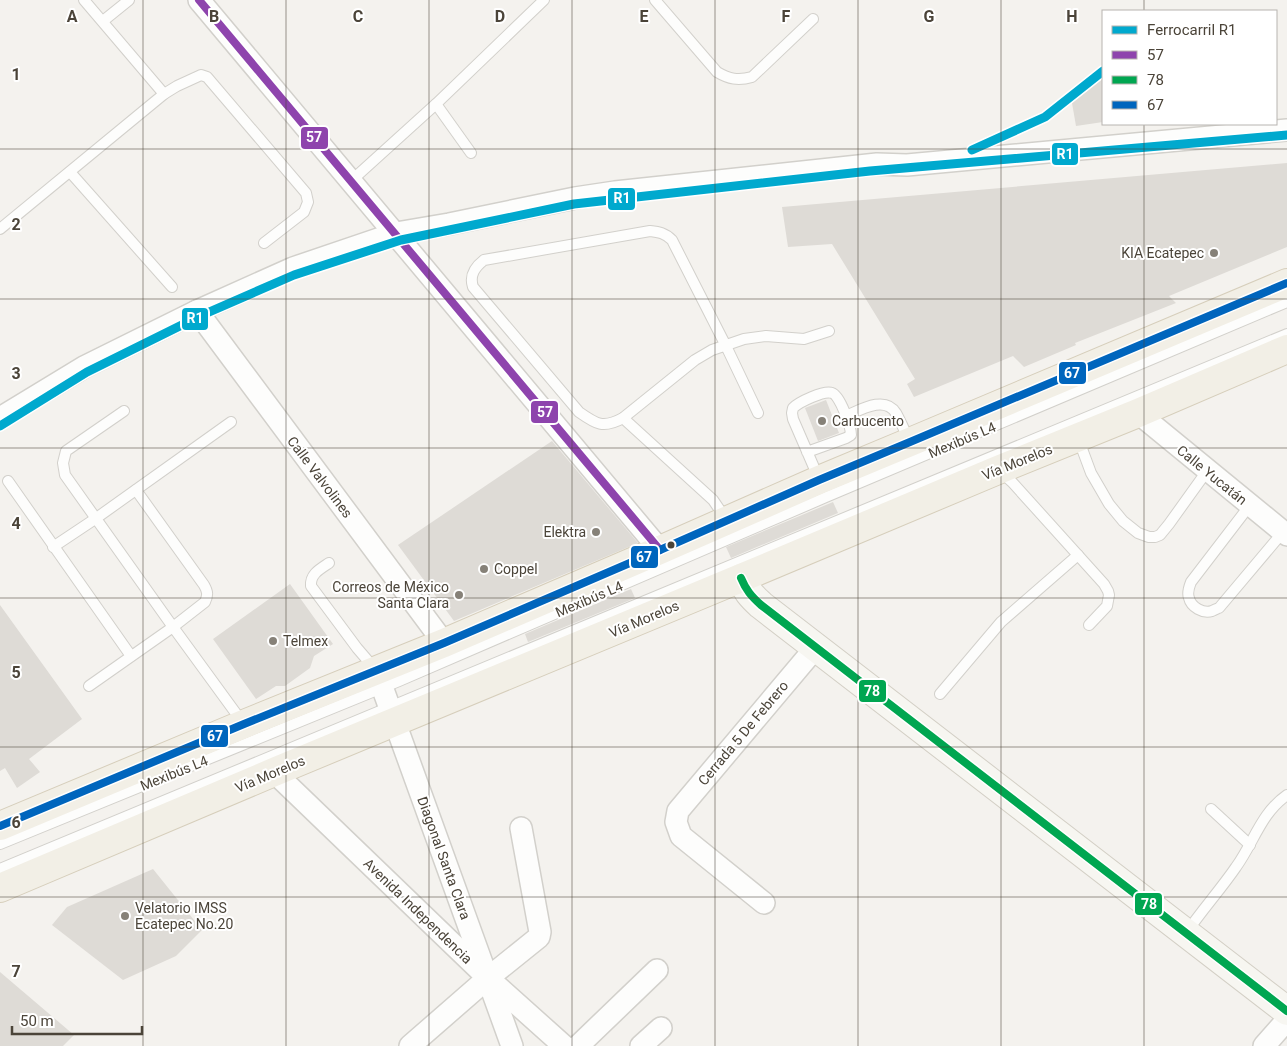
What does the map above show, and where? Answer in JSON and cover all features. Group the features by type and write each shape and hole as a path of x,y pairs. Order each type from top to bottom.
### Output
{"main road":[{"name":"Vía Morelos","path":"0,888 274,772 386,697 444,643 819,480 1287,282"},
{"name":"Vía Morelos","path":"0,826 244,724 386,697 741,578 1287,349"}],"street":[{"path":"199,0 660,550"},
{"path":"0,418 84,367 196,311 293,268 396,234 567,199 615,192 877,164 907,165 1287,130"},
{"name":"Calle Valvolines","path":"196,311 444,643"},
{"name":"Calle Yucatán","path":"1138,413 1285,534"},
{"path":"741,578 750,596 1287,1011"},
{"name":"Cerrada 5 De Febrero","path":"764,903 681,836 676,822 678,811 816,647"},
{"name":"Diagonal Santa Clara","path":"386,697 512,1046"},
{"name":"Avenida Independencia","path":"274,772 488,978 564,1046"},
{"path":"410,1046 488,978 536,940 540,934 521,828"},
{"path":"578,1046 657,970"},
{"path":"1264,1046 1287,1020"},
{"path":"641,1046 661,1028"}],"lane":[{"path":"84,0 164,94"},
{"path":"103,21 129,0"},
{"path":"351,181 436,104 544,0"},
{"path":"655,0 717,72 735,80 752,77 813,19"},
{"path":"0,229 164,94 201,75 207,77 306,193 308,202 304,212 264,243"},
{"path":"436,104 471,153"},
{"path":"70,172 172,287"},
{"path":"758,412 726,346 672,240 666,235 659,232 635,234 484,260 472,272 471,279 474,287 579,412 590,420 605,425 613,424 623,418 695,360 712,350 726,346 744,339 766,336 804,339 829,331"},
{"name":"Mexibús L4","path":"0,869 386,697 835,493 1287,302"},
{"name":"Mexibús L4","path":"0,844 386,697 1287,334"},
{"path":"807,452 849,436 851,432 838,396 834,393 824,393 796,406 793,408 792,413 793,419 807,452 819,480"},
{"path":"846,416 874,405 880,404 892,408 896,412 910,442"},
{"path":"124,411 66,451 63,463 65,475 173,628 244,724"},
{"path":"623,418 713,500 727,520"},
{"path":"53,547 231,422"},
{"path":"1078,437 1090,472 1109,504 1124,521 1138,532 1149,537 1160,535 1207,471"},
{"path":"998,470 1012,482 1104,584 1109,595 1107,606 1089,625"},
{"path":"8,481 131,656"},
{"path":"89,686 173,628 205,602 208,594 136,490"},
{"path":"1250,505 1191,582 1188,592 1192,604 1204,612 1219,608 1285,534"},
{"path":"940,694 1001,622 1078,555"},
{"path":"329,562 315,573 311,586 357,648 386,697"},
{"path":"1186,933 1235,869 1266,814 1287,795"},
{"path":"1211,808 1250,845"}],"building":[{"path":"1102,79 1102,122 1076,126 1072,103"},
{"path":"1287,163 1287,247 1169,296 1176,303 1075,343 1076,345 1024,367 1013,356 914,397 907,384 915,379 832,244 788,247 782,207"},
{"name":"Carbucento","path":"826,400 839,433 818,441 805,408"},
{"path":"552,441 638,543 454,621 398,545"},
{"path":"833,502 838,513 731,558 726,547"},
{"name":"Telmex","path":"290,584 333,644 314,656 310,668 285,686 276,686 256,699 213,639"},
{"path":"631,589 635,598 528,642 525,634"},
{"path":"0,605 82,719 29,759 40,772 17,788 5,768 0,771"},
{"name":"Velatorio IMSS Ecatepec No.20","path":"153,869 202,930 176,956 123,980 52,925 67,907"},
{"path":"0,972 74,1035 63,1046 0,1046"}],"rail line":[{"name":"R1","path":"972,150 1045,117 1102,72"},
{"name":"R1","path":"0,426 87,372 200,316 294,275 401,240 574,204 870,171 1287,135"}],"transit line":[{"name":"57","path":"199,0 660,550"},
{"name":"67","path":"0,826 444,643 819,480 1287,283"},
{"name":"78","path":"741,578 749,593 761,605 1287,1011"}],"place":[{"name":"KIA Ecatepec","path":"1214,253"},
{"name":"Carbucento","path":"822,421"},
{"name":"Elektra","path":"596,532"},
{"name":"Coppel","path":"484,569"},
{"name":"Correos de México Santa Clara","path":"459,595"},
{"name":"Telmex","path":"273,641"},
{"name":"Velatorio IMSS Ecatepec No.20","path":"125,916"}]}
